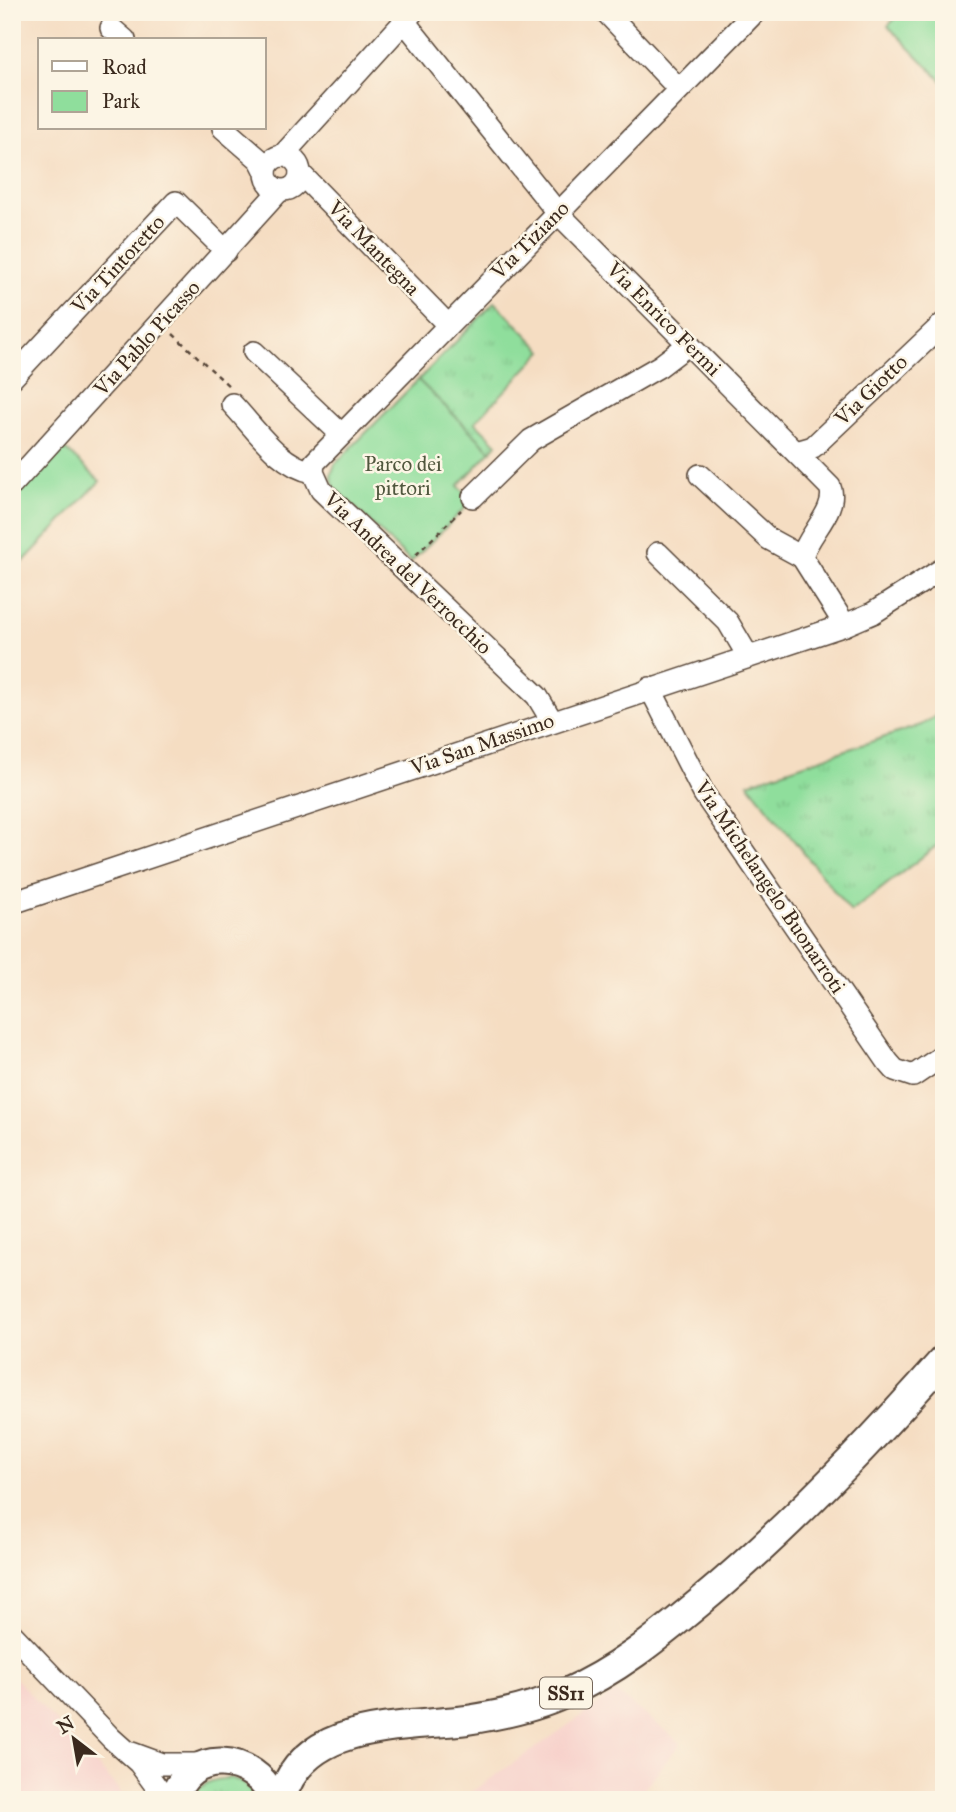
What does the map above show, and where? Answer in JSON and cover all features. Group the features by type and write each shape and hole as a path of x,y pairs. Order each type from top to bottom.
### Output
{"main road":[{"name":"SS11","path":"315,1752 352,1733 376,1727 465,1720 526,1708 592,1681 670,1627 774,1537 886,1425 944,1359"},
{"path":"174,1800 184,1780 197,1769 211,1763 270,1765 315,1752"},
{"path":"281,1800 294,1772 315,1752"},
{"path":"242,1765 257,1774 274,1800"}],"street":[{"path":"606,12 679,89"},
{"name":"Via Tiziano","path":"313,472 319,455 755,12"},
{"path":"266,172 273,160 282,156 408,17"},
{"name":"Via Enrico Fermi","path":"408,17 557,212 830,487 833,495 802,557"},
{"path":"225,130 260,160 271,185 280,190 294,186 300,173 295,161 282,156"},
{"name":"Via Mantegna","path":"300,173 447,324"},
{"name":"Via Pablo Picasso","path":"15,475 161,323 280,190"},
{"name":"Via Tintoretto","path":"12,378 176,202 226,251"},
{"name":"Via Giotto","path":"796,452 813,447 944,323"},
{"path":"473,498 531,440 660,366 689,344"},
{"path":"254,352 341,434"},
{"name":"Via Andrea del Verrocchio","path":"232,404 282,458 297,470 313,472 321,490 401,570 537,696 552,721"},
{"path":"700,475 769,539 802,557 845,625"},
{"path":"658,553 728,622 748,656"},
{"name":"Via San Massimo","path":"12,902 845,625 873,613 944,568"},
{"name":"Via Michelangelo Buonarroti","path":"650,688 704,793 888,1062 904,1075 922,1073 944,1055"},
{"path":"12,1634 139,1763 166,1800"},
{"path":"124,1749 162,1764 211,1763"}],"path":[{"path":"161,323 239,395 232,404"},
{"path":"401,570 473,498"}],"shaded area":[{"path":"12,1675 108,1777 127,1800 12,1800"},
{"path":"616,1692 681,1743 635,1800 460,1800"}],"green space":[{"path":"901,12 936,12 944,18 944,83 888,26"},
{"path":"495,302 543,351 475,422 497,444 491,451 418,380"},
{"name":"Parco dei pittori","path":"418,380 491,451 458,486 473,500 411,562 334,487 331,475 335,464"},
{"path":"60,444 100,481 23,562 12,552 12,494"},
{"path":"944,711 944,840 851,912 748,783 921,725"},
{"path":"231,1778 244,1783 257,1800 191,1800 207,1783"}]}
